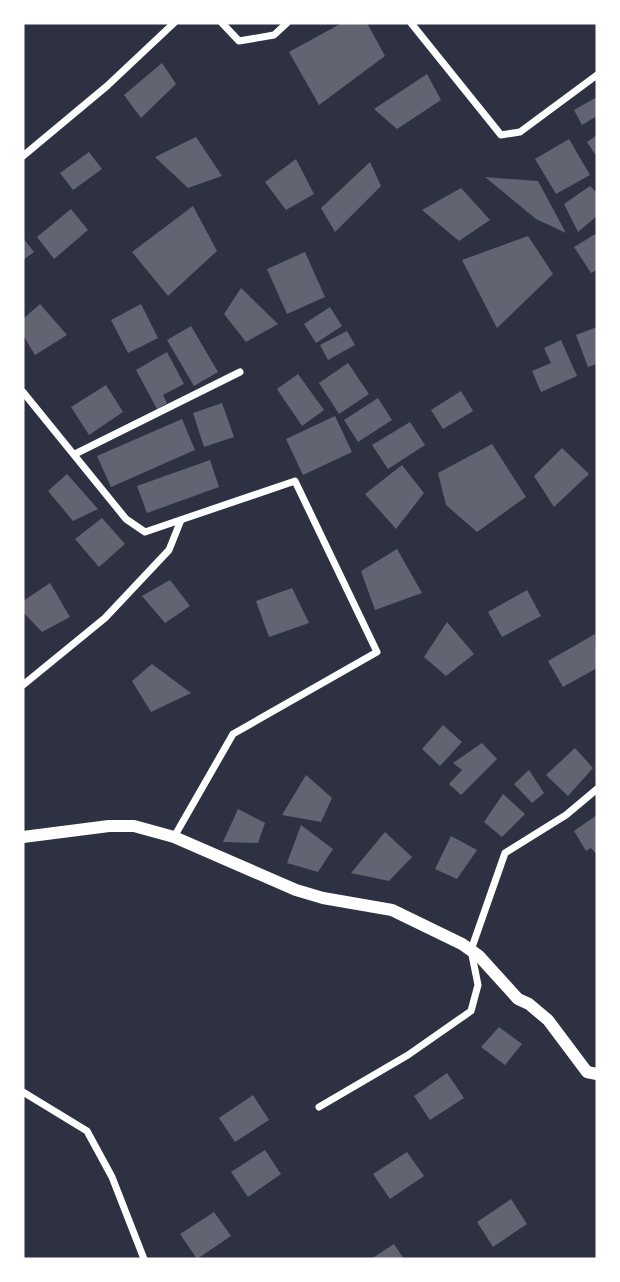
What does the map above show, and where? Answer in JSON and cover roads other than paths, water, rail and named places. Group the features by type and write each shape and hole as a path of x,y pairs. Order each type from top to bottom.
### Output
{"street":[{"path":"23,156 107,86 174,23"},
{"path":"222,23 239,41 274,35 287,23"},
{"path":"411,23 501,135 520,132 597,75"},
{"path":"75,454 240,372"},
{"path":"23,392 126,519 145,532 295,481 377,652 233,734 174,837"},
{"path":"23,685 105,618 169,550 181,520"},
{"path":"320,1107 408,1055 471,1011 478,985 471,950 505,853 566,815 597,789"},
{"path":"23,837 109,826 134,826 174,837 296,891 392,910 471,950 518,999 529,1004 548,1020 587,1072 597,1074"},
{"path":"23,1093 87,1131 112,1177 144,1259"}]}
